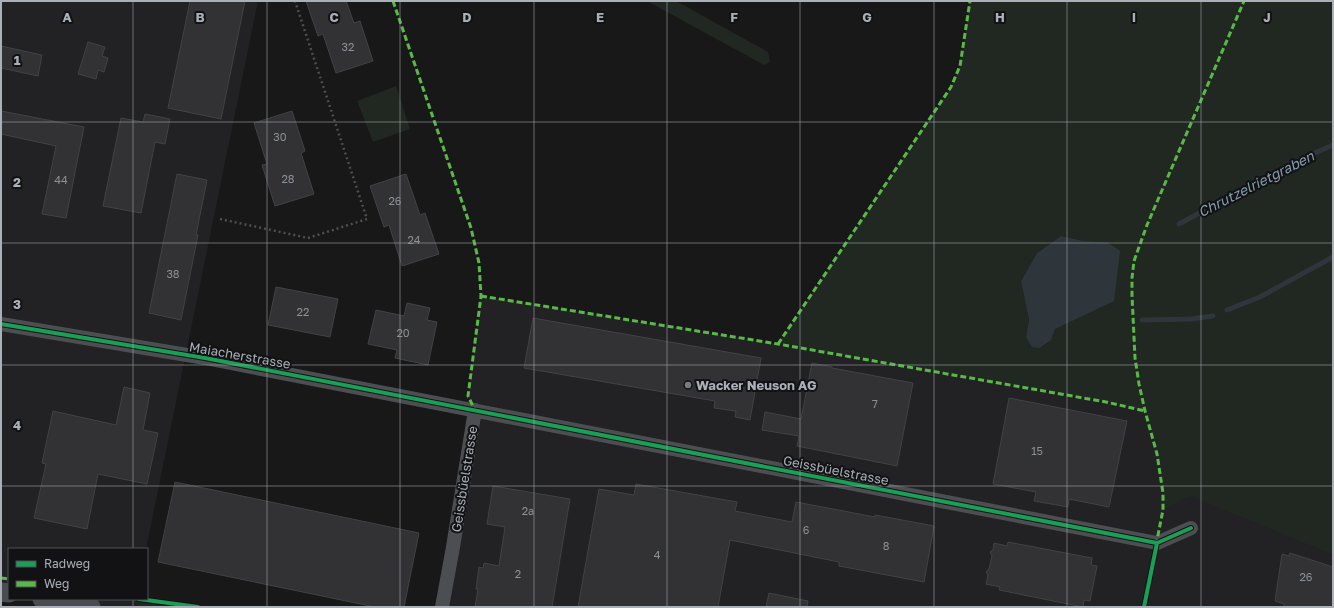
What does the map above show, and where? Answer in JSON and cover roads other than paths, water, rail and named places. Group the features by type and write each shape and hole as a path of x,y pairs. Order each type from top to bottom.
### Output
{"main road":[{"path":"48,600 91,607"}],"street":[{"name":"Maiacherstrasse","path":"1,324 205,358 475,410"},
{"name":"Geissbüelstrasse","path":"442,607 475,410 1157,543 1191,528"}],"waterway":[{"name":"Chrutzelrietgraben","path":"1179,224 1297,161 1333,145"},
{"path":"1227,310 1260,297 1333,257"},
{"path":"1142,320 1191,319 1213,316"}],"place":[{"name":"Wacker Neuson AG","path":"688,385"}]}
